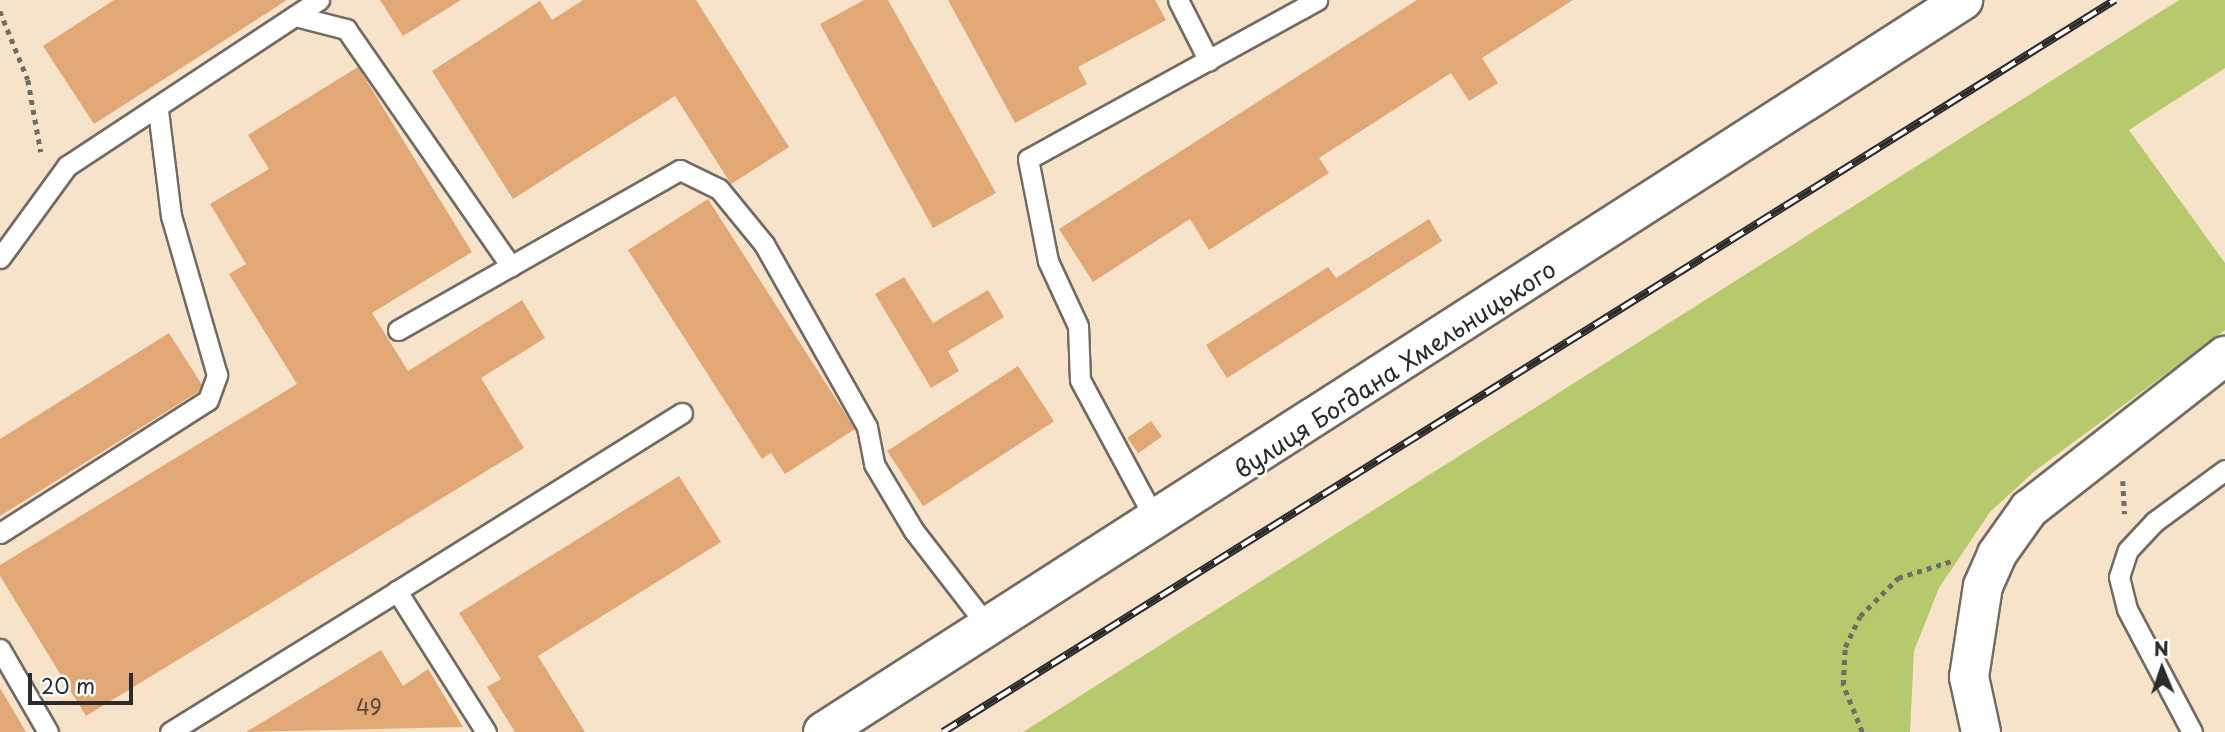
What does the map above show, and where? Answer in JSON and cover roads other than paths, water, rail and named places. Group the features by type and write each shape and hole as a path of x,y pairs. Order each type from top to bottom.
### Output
{"street":[{"name":"вулиця Богдана Хмельницького","path":"823,732 1156,522 1963,0"},
{"path":"1981,732 1969,677 1983,586 1997,554 2029,509 2119,436 2225,356"}],"lane":[{"path":"0,258 67,166 158,110 319,0"},
{"path":"1178,0 1209,61"},
{"path":"1156,522 1080,380 1078,326 1048,261 1028,159 1317,0"},
{"path":"295,16 346,29 511,266"},
{"path":"0,533 208,400 217,375 171,216 158,110"},
{"path":"398,330 680,170 719,189 771,257 867,427 874,464 914,531 989,628"},
{"path":"170,732 682,413"},
{"path":"2192,732 2127,609 2119,577 2128,550 2225,470"},
{"path":"397,591 486,732"},
{"path":"0,649 48,732"}],"railway":[{"path":"943,732 2115,0"}]}
